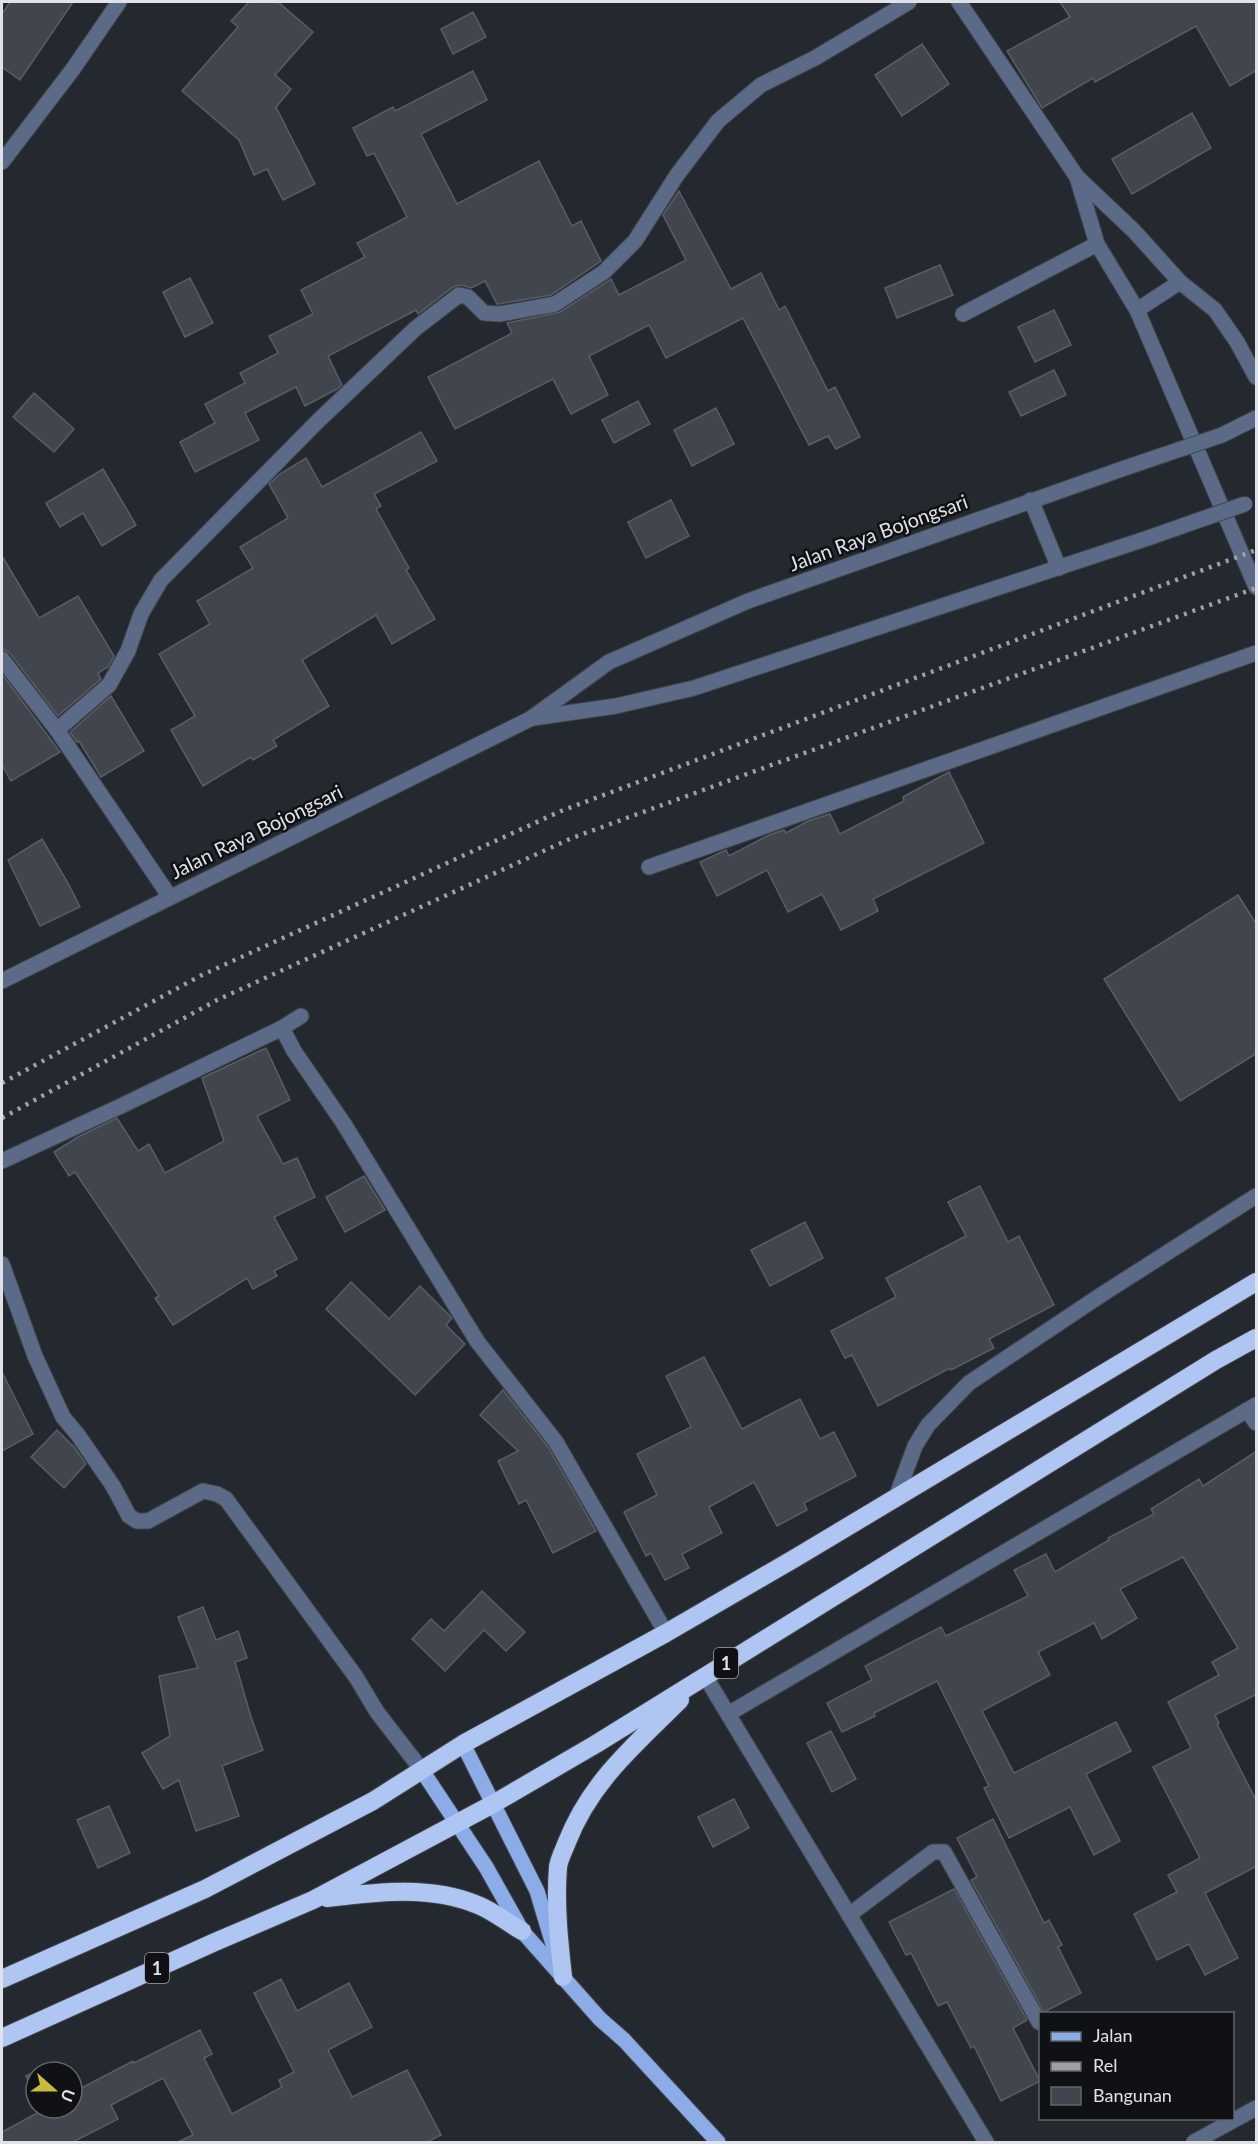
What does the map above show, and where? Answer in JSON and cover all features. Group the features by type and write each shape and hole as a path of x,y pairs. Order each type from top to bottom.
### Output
{"highway":[{"path":"2,1979 205,1889 373,1801 463,1744 666,1633 895,1500 1257,1282"},
{"name":"1","path":"2,2038 215,1941 313,1900 494,1804 571,1760 1206,1366 1257,1338"},
{"path":"563,1977 557,1918 558,1865 573,1828 590,1796 615,1764 705,1676"},
{"path":"313,1900 372,1892 418,1892 450,1896 480,1905 522,1931"}],"main road":[{"path":"463,1744 537,1891 563,1977"},
{"path":"421,1769 486,1867 522,1931 600,2019 624,2040 718,2142"}],"street":[{"path":"2,162 73,69 119,2"},
{"path":"57,730 109,684 128,651 141,614 161,580 318,421 416,328 459,295 468,297 484,313 518,311 555,304 604,272 635,241 676,175 718,121 761,85 814,58 909,2"},
{"path":"959,2 1077,177 1134,231 1180,282 1215,310 1257,377"},
{"path":"1077,177 1097,244 1137,310 1257,587"},
{"path":"963,314 1097,244"},
{"path":"1137,310 1180,282"},
{"name":"Jalan Raya Bojongsari","path":"2,981 530,718 609,662 748,601 1222,435 1257,418"},
{"path":"1032,500 1059,568"},
{"name":"Jalan Raya Bojongsari","path":"530,718 616,706 694,688 1251,502"},
{"path":"649,867 1257,653"},
{"path":"2,659 57,730 170,897"},
{"path":"2,1161 282,1028 301,1016"},
{"path":"282,1028 294,1051 344,1124 477,1341 556,1442 666,1633"},
{"path":"895,1500 915,1446 928,1425 969,1383 1101,1295 1257,1196"},
{"path":"2,1264 35,1356 63,1417 107,1478 129,1516 137,1521 148,1521 203,1491 226,1499 356,1677 377,1713 421,1769"},
{"path":"728,1714 1252,1408 1257,1423"},
{"path":"705,1676 986,2142"},
{"path":"849,1915 933,1852 944,1852 1039,2022"},
{"path":"1194,2142 1257,2108"}],"building":[{"path":"10,2 73,2 20,80 2,67 2,14"},
{"path":"249,2 278,2 313,32 275,75 291,89 276,107 315,184 283,200 267,169 254,175 239,140 182,91 238,27 231,21"},
{"path":"1060,2 1257,2 1257,70 1230,86 1196,26 1095,82 1093,78 1042,108 1007,51 1070,17"},
{"path":"473,12 486,37 453,54 441,29"},
{"path":"922,44 949,84 902,116 875,75"},
{"path":"473,71 487,100 421,134 457,204 539,161 572,226 581,221 601,261 551,295 497,304 485,281 471,288 461,285 453,287 418,314 416,310 328,356 342,385 337,389 305,406 296,387 245,413 259,440 195,472 180,442 215,423 205,404 245,383 240,373 278,353 269,336 313,314 301,290 365,257 357,243 407,217 374,153 367,156 353,128 393,107 395,111"},
{"path":"1192,113 1211,148 1132,194 1112,159"},
{"path":"679,191 731,289 761,273 779,310 785,306 828,391 835,387 860,437 836,449 828,436 809,445 743,318 666,358 649,325 589,356 608,395 571,414 553,379 455,429 428,377 512,333 507,323 560,312 611,279 619,295 686,260 663,215"},
{"path":"940,265 953,295 897,318 885,288"},
{"path":"190,278 213,323 185,337 163,292"},
{"path":"1054,310 1071,345 1035,362 1018,327"},
{"path":"1054,370 1066,395 1021,416 1009,392"},
{"path":"34,393 74,429 54,452 13,417"},
{"path":"638,401 650,424 614,443 602,420"},
{"path":"716,408 734,444 692,466 674,430"},
{"path":"421,432 437,461 374,494 381,506 376,509 409,568 406,570 435,619 392,644 376,615 302,660 329,706 273,740 277,746 253,760 251,757 203,786 171,730 195,716 159,654 210,624 197,601 253,568 240,547 288,518 269,484 280,474 306,458 322,487"},
{"path":"103,469 136,525 102,546 83,513 60,527 46,503"},
{"path":"671,500 689,536 646,558 628,522"},
{"path":"2,556 39,618 78,596 114,656 108,667 98,673 101,679 58,716 10,653 2,649"},
{"path":"2,674 60,752 11,781 2,765"},
{"path":"111,696 144,751 101,777 79,741 77,742 70,732"},
{"path":"949,772 984,843 873,899 878,911 841,930 822,894 788,912 767,870 717,896 700,862 726,850 729,856 769,835 784,830 786,833 808,821 830,814 840,834 904,801 903,797"},
{"path":"42,839 80,907 40,926 8,860"},
{"path":"1238,895 1257,925 1257,1053 1180,1101 1104,979"},
{"path":"266,1048 290,1100 257,1116 283,1164 297,1158 315,1197 274,1217 297,1259 274,1271 277,1276 253,1289 247,1278 173,1325 155,1298 159,1296 75,1172 69,1176 54,1152 78,1137 117,1118 138,1151 149,1144 165,1173 224,1141 202,1078"},
{"path":"364,1176 385,1210 345,1232 326,1197"},
{"path":"980,1186 1008,1242 1019,1236 1054,1305 989,1339 994,1348 878,1406 852,1355 845,1358 831,1331 896,1297 886,1278 966,1236 948,1202"},
{"path":"805,1222 823,1258 770,1286 751,1250"},
{"path":"351,1282 389,1319 420,1286 452,1318 446,1325 465,1344 415,1395 326,1309"},
{"path":"704,1357 742,1429 800,1399 820,1439 834,1432 856,1476 804,1503 807,1510 777,1526 754,1482 709,1507 722,1533 682,1554 689,1568 665,1580 651,1553 646,1556 624,1512 657,1495 637,1454 691,1427 666,1376"},
{"path":"2,1372 33,1434 2,1451"},
{"path":"503,1390 548,1447 596,1531 553,1553 526,1500 519,1504 498,1461 518,1451 480,1415"},
{"path":"57,1430 75,1448 86,1464 64,1488 31,1457"},
{"path":"1257,1451 1257,1694 1215,1715 1219,1723 1217,1724 1257,1802 1257,1866 1205,1893 1238,1958 1205,1975 1189,1944 1157,1960 1134,1914 1177,1892 1168,1875 1200,1858 1153,1767 1191,1748 1168,1702 1219,1675 1212,1662 1238,1648 1183,1557 1120,1589 1137,1618 1102,1639 1094,1623 1038,1652 1050,1675 982,1711 1014,1773 1116,1722 1131,1751 1086,1774 1120,1841 1094,1855 1070,1807 1009,1838 984,1788 989,1786 937,1681 842,1732 827,1703 872,1680 865,1666 941,1627 946,1636 1028,1596 1014,1570 1046,1554 1055,1572 1109,1540 1108,1538 1154,1514 1151,1509 1199,1479 1203,1486"},
{"path":"482,1591 525,1632 506,1651 484,1630 445,1671 412,1639 431,1619 444,1631"},
{"path":"203,1607 216,1640 238,1631 247,1658 235,1662 263,1750 222,1766 239,1816 196,1831 179,1780 163,1789 142,1753 170,1736 159,1676 198,1668 178,1617"},
{"path":"831,1731 856,1779 832,1792 807,1743"},
{"path":"734,1799 749,1828 713,1847 698,1817"},
{"path":"109,1806 130,1853 98,1868 77,1820"},
{"path":"993,1819 1044,1923 1049,1920 1062,1945 1058,1947 1081,1993 1044,2012 971,1880 977,1877 957,1838"},
{"path":"954,1889 1027,2020 1013,2028 1039,2082 1001,2101 974,2046 971,2048 947,2002 938,2006 911,1953 906,1955 889,1922"},
{"path":"281,1979 297,2011 349,1983 372,2027 328,2050 352,2097 407,2070 441,2135 427,2142 178,2142 193,2135 163,2078 111,2105 118,2119 73,2142 2,2142 2,2132 24,2120 84,2120 84,2087 200,2030 212,2054 204,2058 232,2114 282,2087 279,2080 294,2072 254,1993"}],"railway":[{"path":"2,1083 202,975 561,811 1256,550"},
{"path":"2,1118 217,1000 572,838 1256,588"}]}
